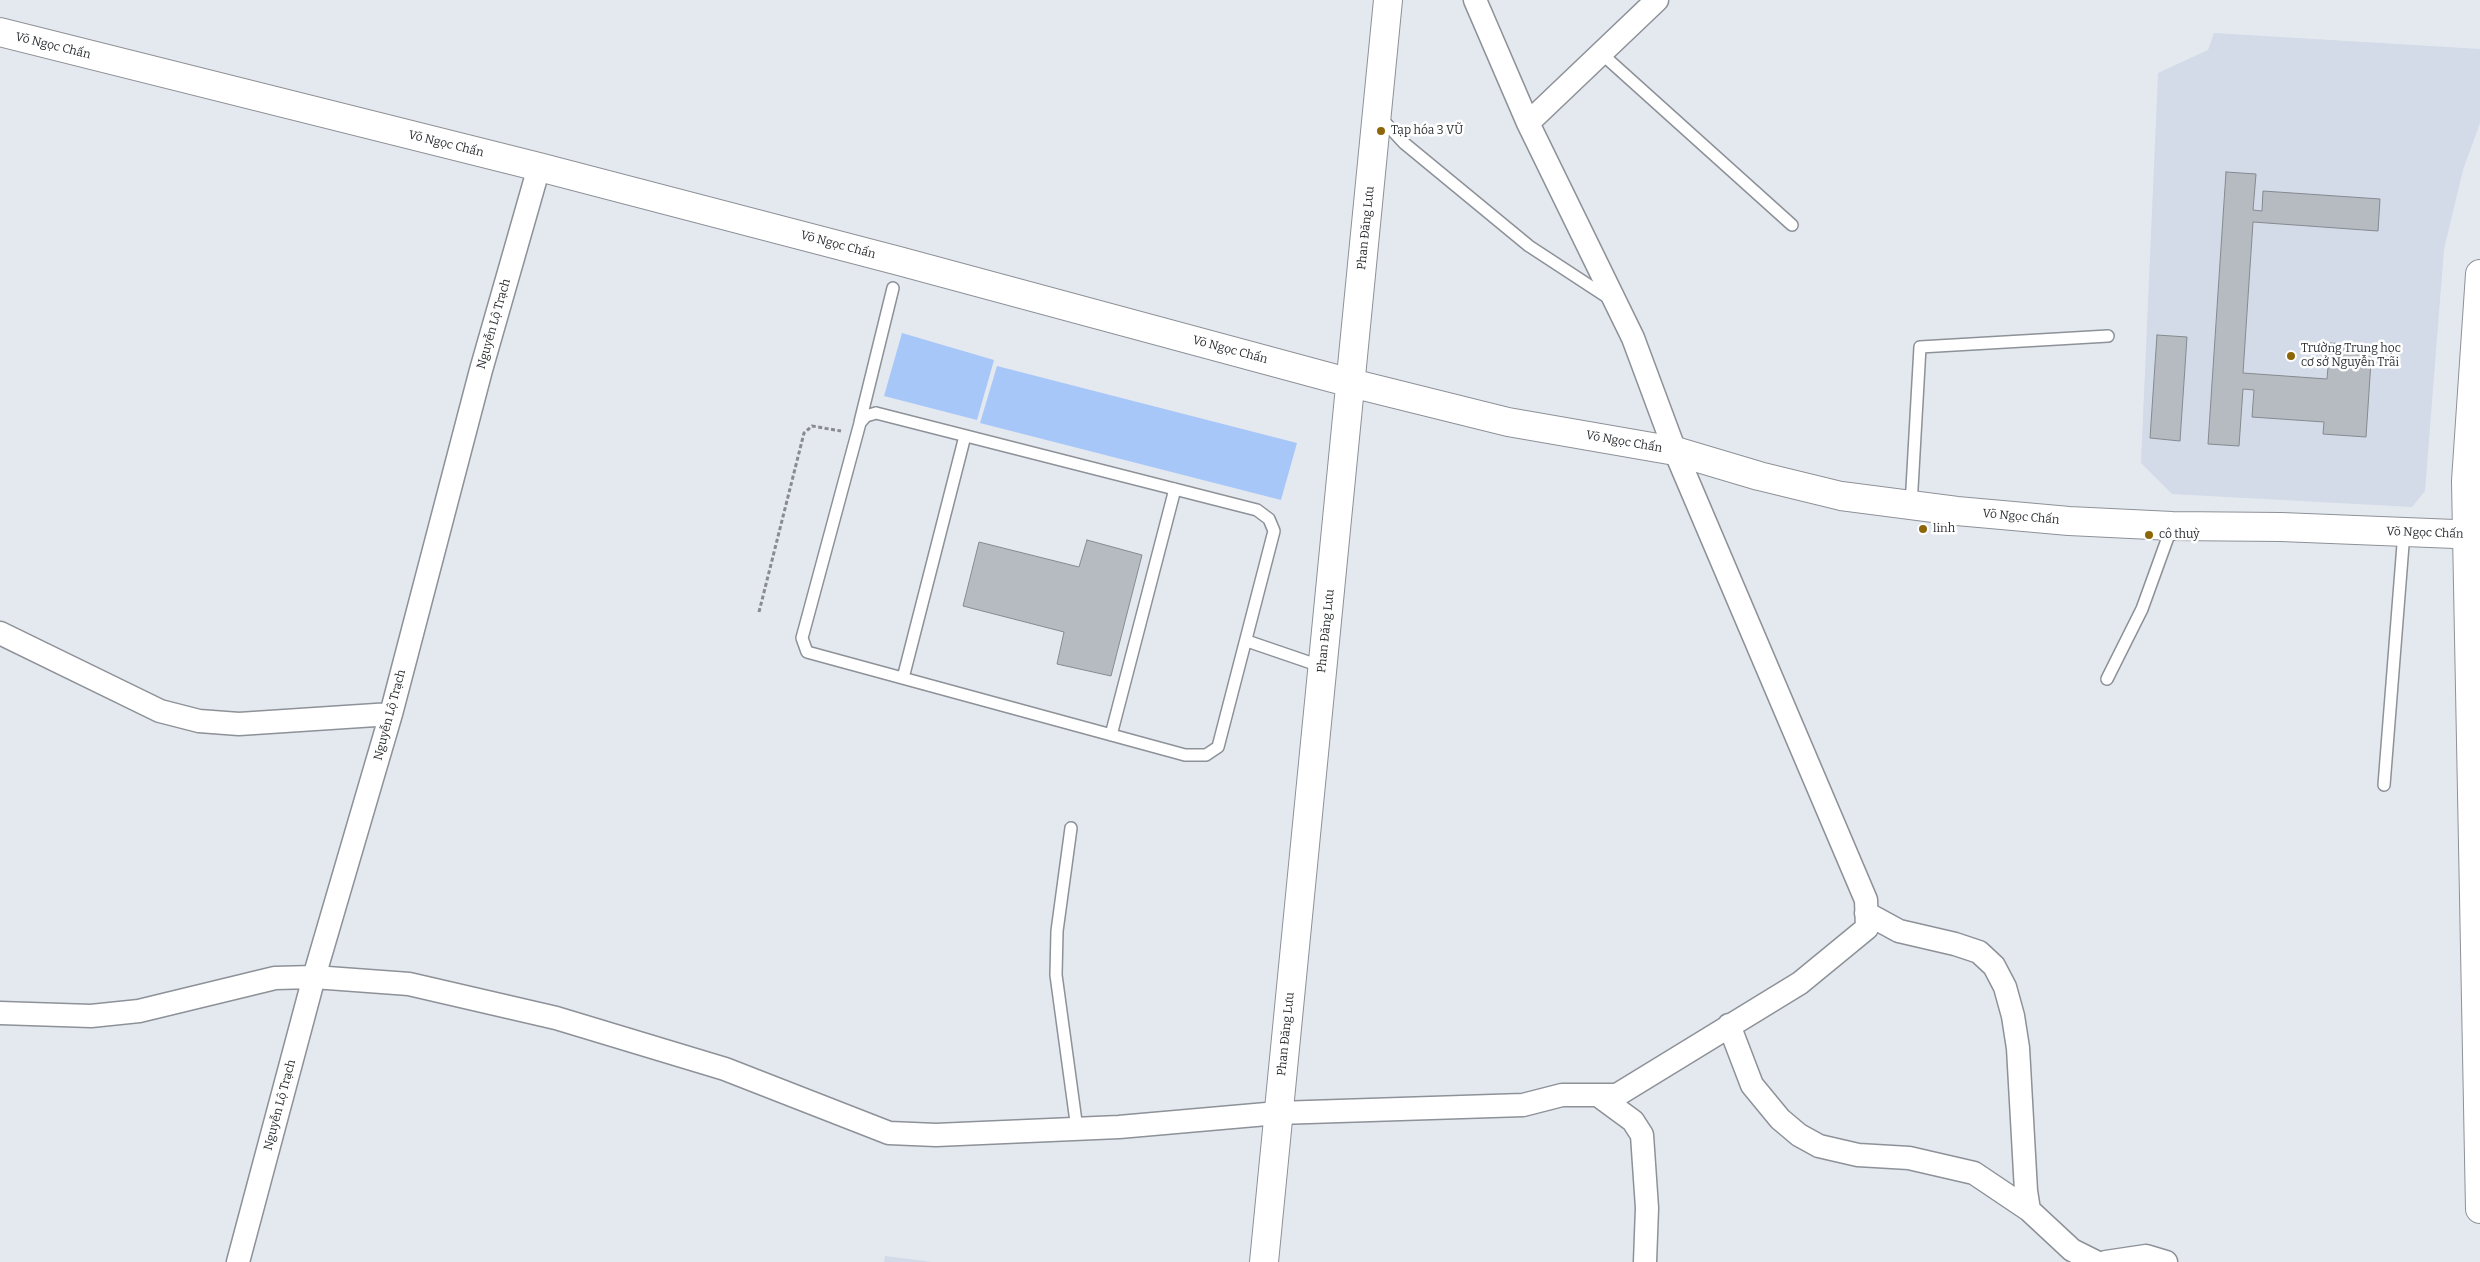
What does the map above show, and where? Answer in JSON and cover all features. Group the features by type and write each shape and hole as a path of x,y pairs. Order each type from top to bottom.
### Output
{"street":[{"name":"Phan Đăng Lưu","path":"1264,1262 1388,0"},
{"path":"0,1013 91,1016 139,1011 264,979 314,977 409,984 556,1018 725,1068 889,1133 936,1135 1077,1129 1278,1113 1523,1105 1562,1095 1617,1095 1800,983 1867,928 1866,900 1675,451 1633,338 1528,123 1475,0"},
{"path":"1528,123 1602,54 1654,1"},
{"name":"Võ Ngọc Chấn","path":"0,32 539,167 1065,304 1351,383 1508,422 1675,451 1759,476 1841,496 1912,506 2069,521 2473,535"},
{"name":"Nguyễn Lộ Trạch","path":"238,1262 314,977 391,714 481,370 539,167"},
{"path":"2480,274 2466,481 2473,535 2480,1209"},
{"path":"0,633 160,710 200,721 239,724 391,714"},
{"path":"1866,913 1899,931 1979,952 1994,966 2005,987 2013,1016 2018,1048 2026,1191 2029,1210"},
{"path":"1729,1025 1752,1085 1780,1119 1799,1135 1819,1146 1858,1155 1910,1158 1974,1173 2029,1210 2072,1250 2096,1262"},
{"path":"1599,1096 1634,1121 1642,1135 1646,1208 1645,1262"},
{"path":"2106,1262 2146,1256 2166,1262"}],"lane":[{"path":"1602,54 1792,225"},
{"path":"1377,114 1404,144 1529,246 1616,302"},
{"path":"860,424 866,416 876,413 1258,510 1269,519 1274,531 1218,747 1206,755 1185,755 807,652 802,638 860,424 893,288"},
{"path":"1912,506 1920,347 2108,336"},
{"path":"904,678 966,436"},
{"path":"1111,735 1175,489"},
{"path":"2107,679 2142,609 2172,526"},
{"path":"2384,785 2404,532"},
{"path":"1247,641 1323,667"},
{"path":"1072,828 1057,931 1056,975 1077,1129"}],"path":[{"path":"759,612 804,433 812,426 825,427 857,435"}],"shaded area":[{"name":"Trường Trung học cơ sở Nguyễn Trãi","path":"2214,33 2480,49 2480,123 2463,170 2444,249 2425,491 2412,507 2172,494 2141,463 2158,73 2208,50"},
{"path":"902,333 994,360 977,420 884,396"},
{"path":"997,366 1297,443 1281,500 980,423"},
{"path":"885,1256 933,1262 884,1262"}],"building":[{"path":"2226,172 2256,174 2253,210 2262,211 2263,191 2380,199 2378,231 2253,222 2243,373 2327,379 2330,343 2372,346 2366,437 2323,434 2324,422 2252,417 2254,390 2243,389 2239,446 2208,444"},
{"path":"2157,335 2187,337 2180,441 2150,438"},
{"path":"1087,540 1142,555 1111,676 1057,664 1064,632 963,606 979,542 1079,567"}],"place":[{"name":"Tạp hóa 3 VŨ","path":"1381,131"},
{"name":"Trường Trung học cơ sở Nguyễn Trãi","path":"2291,356"},
{"name":"linh","path":"1923,529"},
{"name":"cô thuỳ","path":"2149,535"}]}
